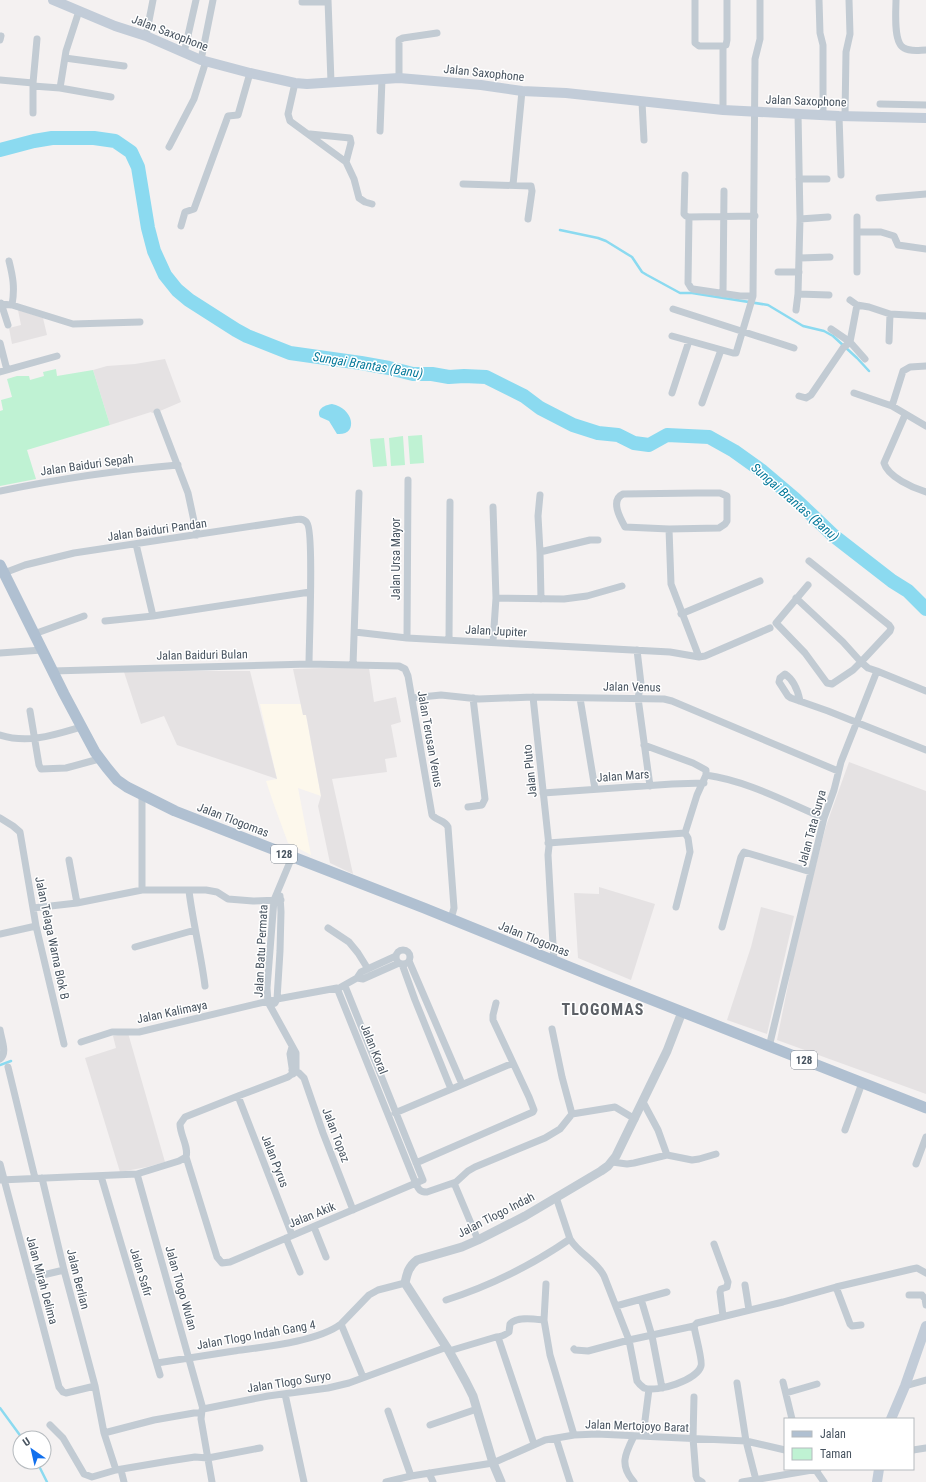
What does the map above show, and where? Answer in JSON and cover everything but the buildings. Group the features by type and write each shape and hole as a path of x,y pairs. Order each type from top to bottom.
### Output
{"main road":[{"name":"Jalan Saxophone","path":"53,0 204,60 250,73 295,83 307,84 399,78 481,85 522,91 566,93 723,110 842,116 926,118"},
{"name":"Jalan Tlogomas","path":"1,567 81,727 99,759 118,780 142,795 175,811 290,859 451,919 554,962 682,1012"},
{"name":"128","path":"682,1012 926,1108"},
{"path":"891,1418 905,1386 926,1326"},
{"path":"877,1482 879,1470"}],"street":[{"path":"146,36 153,0"},
{"path":"184,53 196,0"},
{"path":"169,147 194,99 204,60 213,0"},
{"path":"695,0 695,43 699,46 723,46"},
{"path":"723,110 723,46 726,45 727,40 727,0"},
{"path":"672,336 736,353 744,331 753,297 755,216 755,59 760,39 760,0"},
{"path":"819,0 820,33 823,45 822,115"},
{"path":"841,175 842,116 846,52 850,34 849,0"},
{"path":"896,0 897,36 899,44 902,48 907,50 926,50"},
{"path":"302,2 328,1 331,82"},
{"path":"60,88 64,58 79,11"},
{"path":"399,78 399,40 403,38 437,34"},
{"path":"33,113 33,85 37,38"},
{"path":"64,58 124,66"},
{"path":"181,226 185,212 194,209 228,116 238,115 250,73"},
{"path":"380,131 382,79"},
{"path":"0,80 111,96"},
{"path":"295,83 288,114 289,119 298,128 346,162 354,179 359,198 372,204"},
{"path":"513,185 522,91"},
{"path":"642,102 644,140"},
{"path":"880,104 926,105"},
{"path":"796,310 800,272 798,113"},
{"path":"308,134 350,138 351,143 346,162"},
{"path":"685,174 684,214 686,216 755,216"},
{"path":"799,179 827,179"},
{"path":"463,184 531,186 532,191 528,219"},
{"path":"723,294 724,191"},
{"path":"879,198 926,194"},
{"path":"689,216 689,286 693,289 753,297"},
{"path":"800,219 828,217"},
{"path":"857,217 857,272"},
{"path":"857,232 881,232 892,234 898,245 926,249"},
{"path":"800,258 830,257"},
{"path":"9,261 13,276 14,291 12,305"},
{"path":"778,272 800,272"},
{"path":"798,294 829,295"},
{"path":"850,300 857,305 870,307 890,314 926,316"},
{"path":"8,325 1,303 73,324 140,322"},
{"path":"799,396 806,398 811,395 847,345 857,305"},
{"path":"673,309 794,348"},
{"path":"889,341 890,314"},
{"path":"831,329 847,345 865,359"},
{"path":"672,393 689,341"},
{"path":"0,343 4,371 57,356"},
{"path":"702,403 721,350"},
{"path":"892,406 902,372 907,368 926,366"},
{"path":"854,393 892,406 926,426"},
{"path":"157,412 188,493 197,535"},
{"path":"905,415 885,460 885,467 890,474 911,486 926,492"},
{"name":"Jalan Baiduri Sepah","path":"0,491 75,476 178,464"},
{"name":"Jalan Ursa Mayor","path":"407,638 408,480"},
{"path":"353,665 359,493"},
{"path":"720,493 727,496 727,522 723,526 719,528 669,529 625,527 621,520 616,502 617,498 622,494 720,493"},
{"path":"540,495 538,516 541,599"},
{"path":"449,640 450,502"},
{"path":"492,507 496,598 493,642"},
{"name":"Jalan Baiduri Pandan","path":"1,567 25,565 61,556 302,519 306,521 310,529 310,592"},
{"path":"669,529 671,584 681,614 699,657 705,656 770,628"},
{"path":"540,552 586,541 598,540"},
{"path":"136,544 153,616"},
{"path":"808,585 776,623 805,654 827,683 832,684 853,670 890,631 891,628 809,561"},
{"path":"681,614 760,582"},
{"path":"496,598 564,599 587,596 622,586"},
{"path":"105,621 153,616 310,592 309,664"},
{"path":"796,598 843,642 868,668 926,691"},
{"path":"34,634 84,616"},
{"name":"Jalan Jupiter","path":"355,632 407,638 670,652 699,657"},
{"path":"0,654 42,650"},
{"path":"637,650 641,684 638,698 650,786"},
{"name":"Jalan Baiduri Bulan","path":"52,671 309,664 387,665"},
{"name":"Jalan Terusan Venus","path":"387,665 400,666 405,669 412,698 432,815 447,824 454,908 451,919"},
{"name":"Jalan Tata Surya","path":"769,1047 824,818 834,790 838,771 876,671"},
{"name":"Jalan Venus","path":"412,698 441,695 473,698 659,698 672,701 838,771"},
{"name":"Jalan Pluto","path":"533,697 548,843 554,962"},
{"path":"468,807 482,805 485,799 473,698"},
{"path":"580,698 595,789"},
{"path":"800,701 926,750"},
{"path":"30,711 39,765 42,770 66,768 99,759"},
{"path":"0,735 15,740 34,739 81,727"},
{"path":"644,745 701,766 706,770 704,783 697,795 685,833 688,838 690,852 676,907"},
{"path":"706,775 725,778 743,784 824,818"},
{"name":"Jalan Mars","path":"543,793 704,783"},
{"path":"142,795 142,890"},
{"name":"Jalan Telaga Warna Blok B","path":"0,818 20,832 36,926 64,1044"},
{"path":"548,843 685,833"},
{"path":"722,927 741,857 744,852 811,872"},
{"name":"Jalan Batu Permata","path":"272,1011 268,1002 267,988 278,897 284,873 290,859"},
{"path":"69,860 77,902"},
{"path":"33,908 77,902 142,890 212,891 217,892 228,899 253,901 278,897"},
{"path":"190,891 193,923 199,946 205,986"},
{"name":"Jalan Batu Permata","path":"272,1011 276,999 280,951 278,897"},
{"path":"0,934 36,926"},
{"path":"328,928 349,942 368,969"},
{"path":"135,947 195,930"},
{"path":"268,1002 276,999 341,987 357,978 361,972 396,956 400,951 406,950 410,955 409,961 462,1084"},
{"path":"396,956 451,1089"},
{"path":"357,978 363,980 400,964 405,964 409,961"},
{"path":"341,987 423,1178 423,1180 416,1184 419,1190 427,1192 454,1182 475,1167 545,1138 560,1129 572,1114 615,1107 635,1119"},
{"name":"Jalan Koral","path":"341,987 416,1184"},
{"name":"Jalan Kalimaya","path":"81,1042 112,1032 139,1032 268,1002"},
{"path":"416,1163 534,1112 530,1097 493,1020 496,1003"},
{"path":"2,1180 137,1174 179,1161 186,1157 187,1151 180,1129 180,1124 186,1117 288,1077 294,1072 296,1054 272,1011"},
{"name":"Jalan Tlogo Indah","path":"405,1283 408,1269 417,1260 462,1247 478,1240 525,1216 601,1171 612,1162 656,1075 682,1012"},
{"path":"425,1024 435,1019"},
{"path":"552,1029 562,1077 572,1114"},
{"path":"0,1030 4,1053 0,1059"},
{"path":"395,1113 513,1063"},
{"name":"Jalan Berlian","path":"8,1067 95,1386 104,1433 124,1482"},
{"name":"Jalan Topaz","path":"294,1072 304,1078 353,1210"},
{"path":"845,1130 862,1083"},
{"name":"Jalan Pyrus","path":"238,1096 289,1237 300,1272"},
{"path":"643,1102 658,1130 667,1155"},
{"path":"916,1164 926,1137"},
{"path":"612,1162 627,1164 667,1155 692,1160 716,1154"},
{"name":"Jalan Akik","path":"186,1157 217,1257 222,1263 230,1262 416,1184"},
{"name":"Jalan Mirah Delima","path":"0,1164 2,1180 59,1387 63,1392 66,1392 95,1386"},
{"name":"Jalan Tlogo Wulan","path":"137,1174 190,1358 202,1411"},
{"name":"Jalan Safir","path":"101,1176 160,1375"},
{"path":"454,1182 478,1240"},
{"path":"556,1197 570,1239 576,1248 592,1260 601,1271 629,1340 638,1381 641,1386 649,1389 662,1388 683,1382 697,1372 701,1366 694,1326"},
{"path":"314,1227 326,1257"},
{"path":"446,1300 472,1292 513,1273 544,1256 570,1239"},
{"path":"714,1244 728,1282 727,1287 721,1289 720,1292 723,1316"},
{"path":"574,1349 577,1351 588,1350 652,1336 666,1331 694,1326 700,1322 723,1316 912,1269 917,1268 926,1273"},
{"path":"30,1278 64,1270"},
{"path":"405,1283 448,1349 466,1382 477,1409 493,1463 501,1482"},
{"name":"Jalan Tlogo Indah Gang 4","path":"157,1363 263,1347 317,1336 336,1328 369,1295 378,1290 405,1283"},
{"path":"546,1284 544,1320 550,1354 574,1436"},
{"path":"745,1285 749,1310"},
{"path":"836,1287 850,1324 852,1326 861,1325"},
{"path":"616,1306 668,1292"},
{"path":"909,1296 922,1296 925,1299 926,1305"},
{"path":"641,1299 652,1336 662,1388"},
{"path":"534,1444 498,1337 509,1332 510,1324 513,1322 529,1319 544,1320"},
{"path":"341,1324 362,1377"},
{"name":"Jalan Tlogo Suryo","path":"104,1433 154,1420 349,1383 362,1377 448,1349 498,1337"},
{"path":"905,1386 926,1380"},
{"path":"783,1382 792,1418"},
{"path":"737,1383 746,1441 756,1480"},
{"path":"786,1392 817,1384"},
{"path":"644,1436 649,1389"},
{"path":"286,1394 304,1482"},
{"path":"694,1397 693,1438 696,1476 697,1479 702,1482"},
{"path":"430,1425 477,1409"},
{"path":"202,1411 212,1482"},
{"path":"388,1411 411,1476"},
{"path":"50,1424 63,1438 84,1474 92,1477 118,1470 195,1457 208,1458 260,1448"},
{"name":"Jalan Mertojoyo Barat","path":"386,1482 411,1476 493,1463 534,1444 556,1438 597,1434 746,1441 784,1450"},
{"path":"634,1436 625,1455 627,1472 634,1482"},
{"path":"556,1438 570,1482"},
{"path":"914,1450 926,1448"},
{"path":"742,1482 811,1470"},
{"path":"817,1470 824,1482"},
{"path":"429,1473 433,1482"},
{"path":"105,1474 106,1482"}],"shaded area":[{"path":"18,310 43,318 47,335 12,344 9,328 21,325"},
{"path":"165,359 181,402 160,411 151,412 110,425 93,370 107,366 135,364"},
{"path":"369,668 374,702 396,697 401,722 391,725 397,757 385,759 387,772 332,779 353,874 330,863 318,806 321,796 307,720 306,715 303,715 293,669"},
{"path":"250,671 277,779 177,745 164,716 141,724 124,672"},
{"path":"260,704 301,704 303,715 306,715 321,796 298,788 311,855 288,843 273,802 266,781 277,779"},
{"path":"849,762 926,791 926,1094 777,1040 799,930 826,826"},
{"path":"599,887 655,904 631,980 578,958 574,893 599,894"},
{"path":"761,907 794,916 767,1034 727,1020 751,947"},
{"path":"128,1033 165,1162 120,1172 85,1058 116,1048 113,1036"}],"green space":[{"path":"56,369 57,376 93,370 110,425 27,450 36,479 0,486 0,411 3,410 1,400 12,397 7,379 17,376 29,376 30,380 44,376 43,372"},
{"path":"422,435 424,463 410,464 408,436"},
{"path":"403,436 405,465 391,466 389,438"},
{"path":"384,438 387,466 373,467 370,439"}],"water":[{"path":"332,404 345,411 349,416 351,426 349,431 337,434 329,421 320,417 320,410 324,406"}],"waterway":[{"name":"Sungai Brantas (Banu)","path":"0,150 52,138 94,138 115,141 131,152 138,167 148,228 154,251 165,275 177,290 189,300 236,330 247,336 290,353 361,363 413,374 432,374 449,377 486,377 524,396 540,408 573,425 598,433 618,435 634,443 649,445 667,435 709,437 734,451 762,471 795,499 834,536 892,581 908,591 926,609"},
{"path":"560,230 606,241 632,257 642,272 680,293 692,293 768,305 803,326 824,331 833,336 869,371"},
{"path":"0,1065 11,1061"},
{"path":"0,1408 16,1430"},
{"path":"41,1470 47,1482"}],"district":[{"name":"TLOGOMAS","path":"603,1009"}]}
